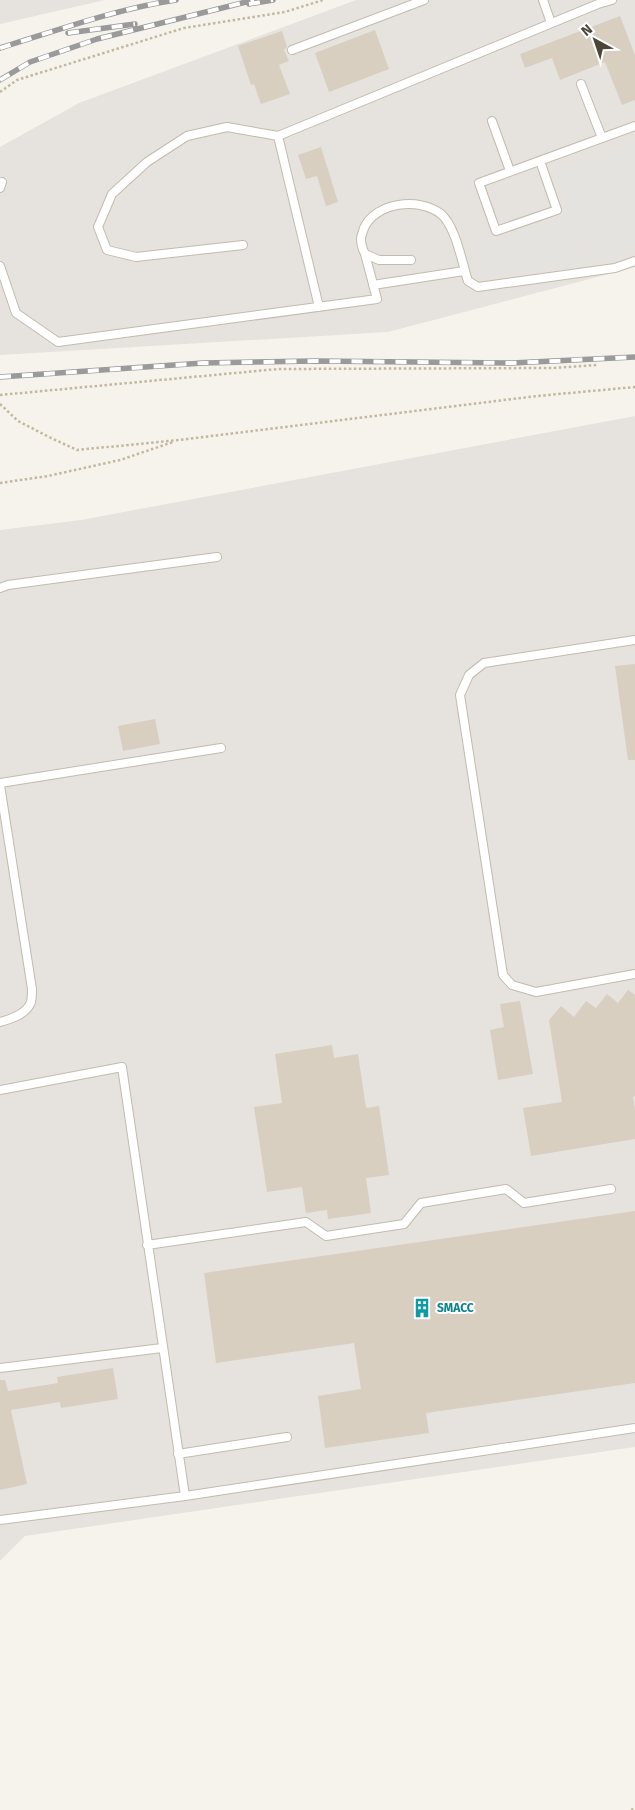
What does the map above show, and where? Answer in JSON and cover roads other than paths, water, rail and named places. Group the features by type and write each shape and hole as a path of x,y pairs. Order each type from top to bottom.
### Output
{"lane":[{"path":"292,50 424,0"},
{"path":"543,0 551,23"},
{"path":"243,245 136,257 107,250 98,227 112,194 147,162 187,136 227,127 278,136 551,23 612,0"},
{"path":"581,84 602,138"},
{"path":"492,121 510,171"},
{"path":"540,161 557,210 496,231 479,183 635,126"},
{"path":"278,136 319,307"},
{"path":"0,266 16,312 58,342 377,299 360,238 368,219 384,208 408,204 427,206 441,215 450,226 468,282 478,287 615,268 635,260"},
{"path":"364,254 379,260 411,260"},
{"path":"373,286 464,271"},
{"path":"0,588 8,585 217,557"},
{"path":"635,640 484,663 469,675 460,695 503,975 512,985 536,992 635,974"},
{"path":"0,1022 13,1018 24,1011 31,1002 32,989 0,784 221,748"},
{"path":"0,1090 122,1067 184,1496"},
{"path":"148,1245 306,1222 326,1236 404,1224 421,1203 506,1189 524,1203 611,1189"},
{"path":"0,1368 162,1348"},
{"path":"0,1520 184,1496 635,1428"},
{"path":"178,1454 287,1437"}],"railway":[{"path":"0,48 109,14 176,0"},
{"path":"0,80 30,62 97,39 254,0"},
{"path":"249,4 273,0"},
{"path":"68,33 135,24"},
{"path":"0,377 203,363 315,361 512,363 635,357"}],"place":[{"name":"SMACC","path":"422,1308"}]}
